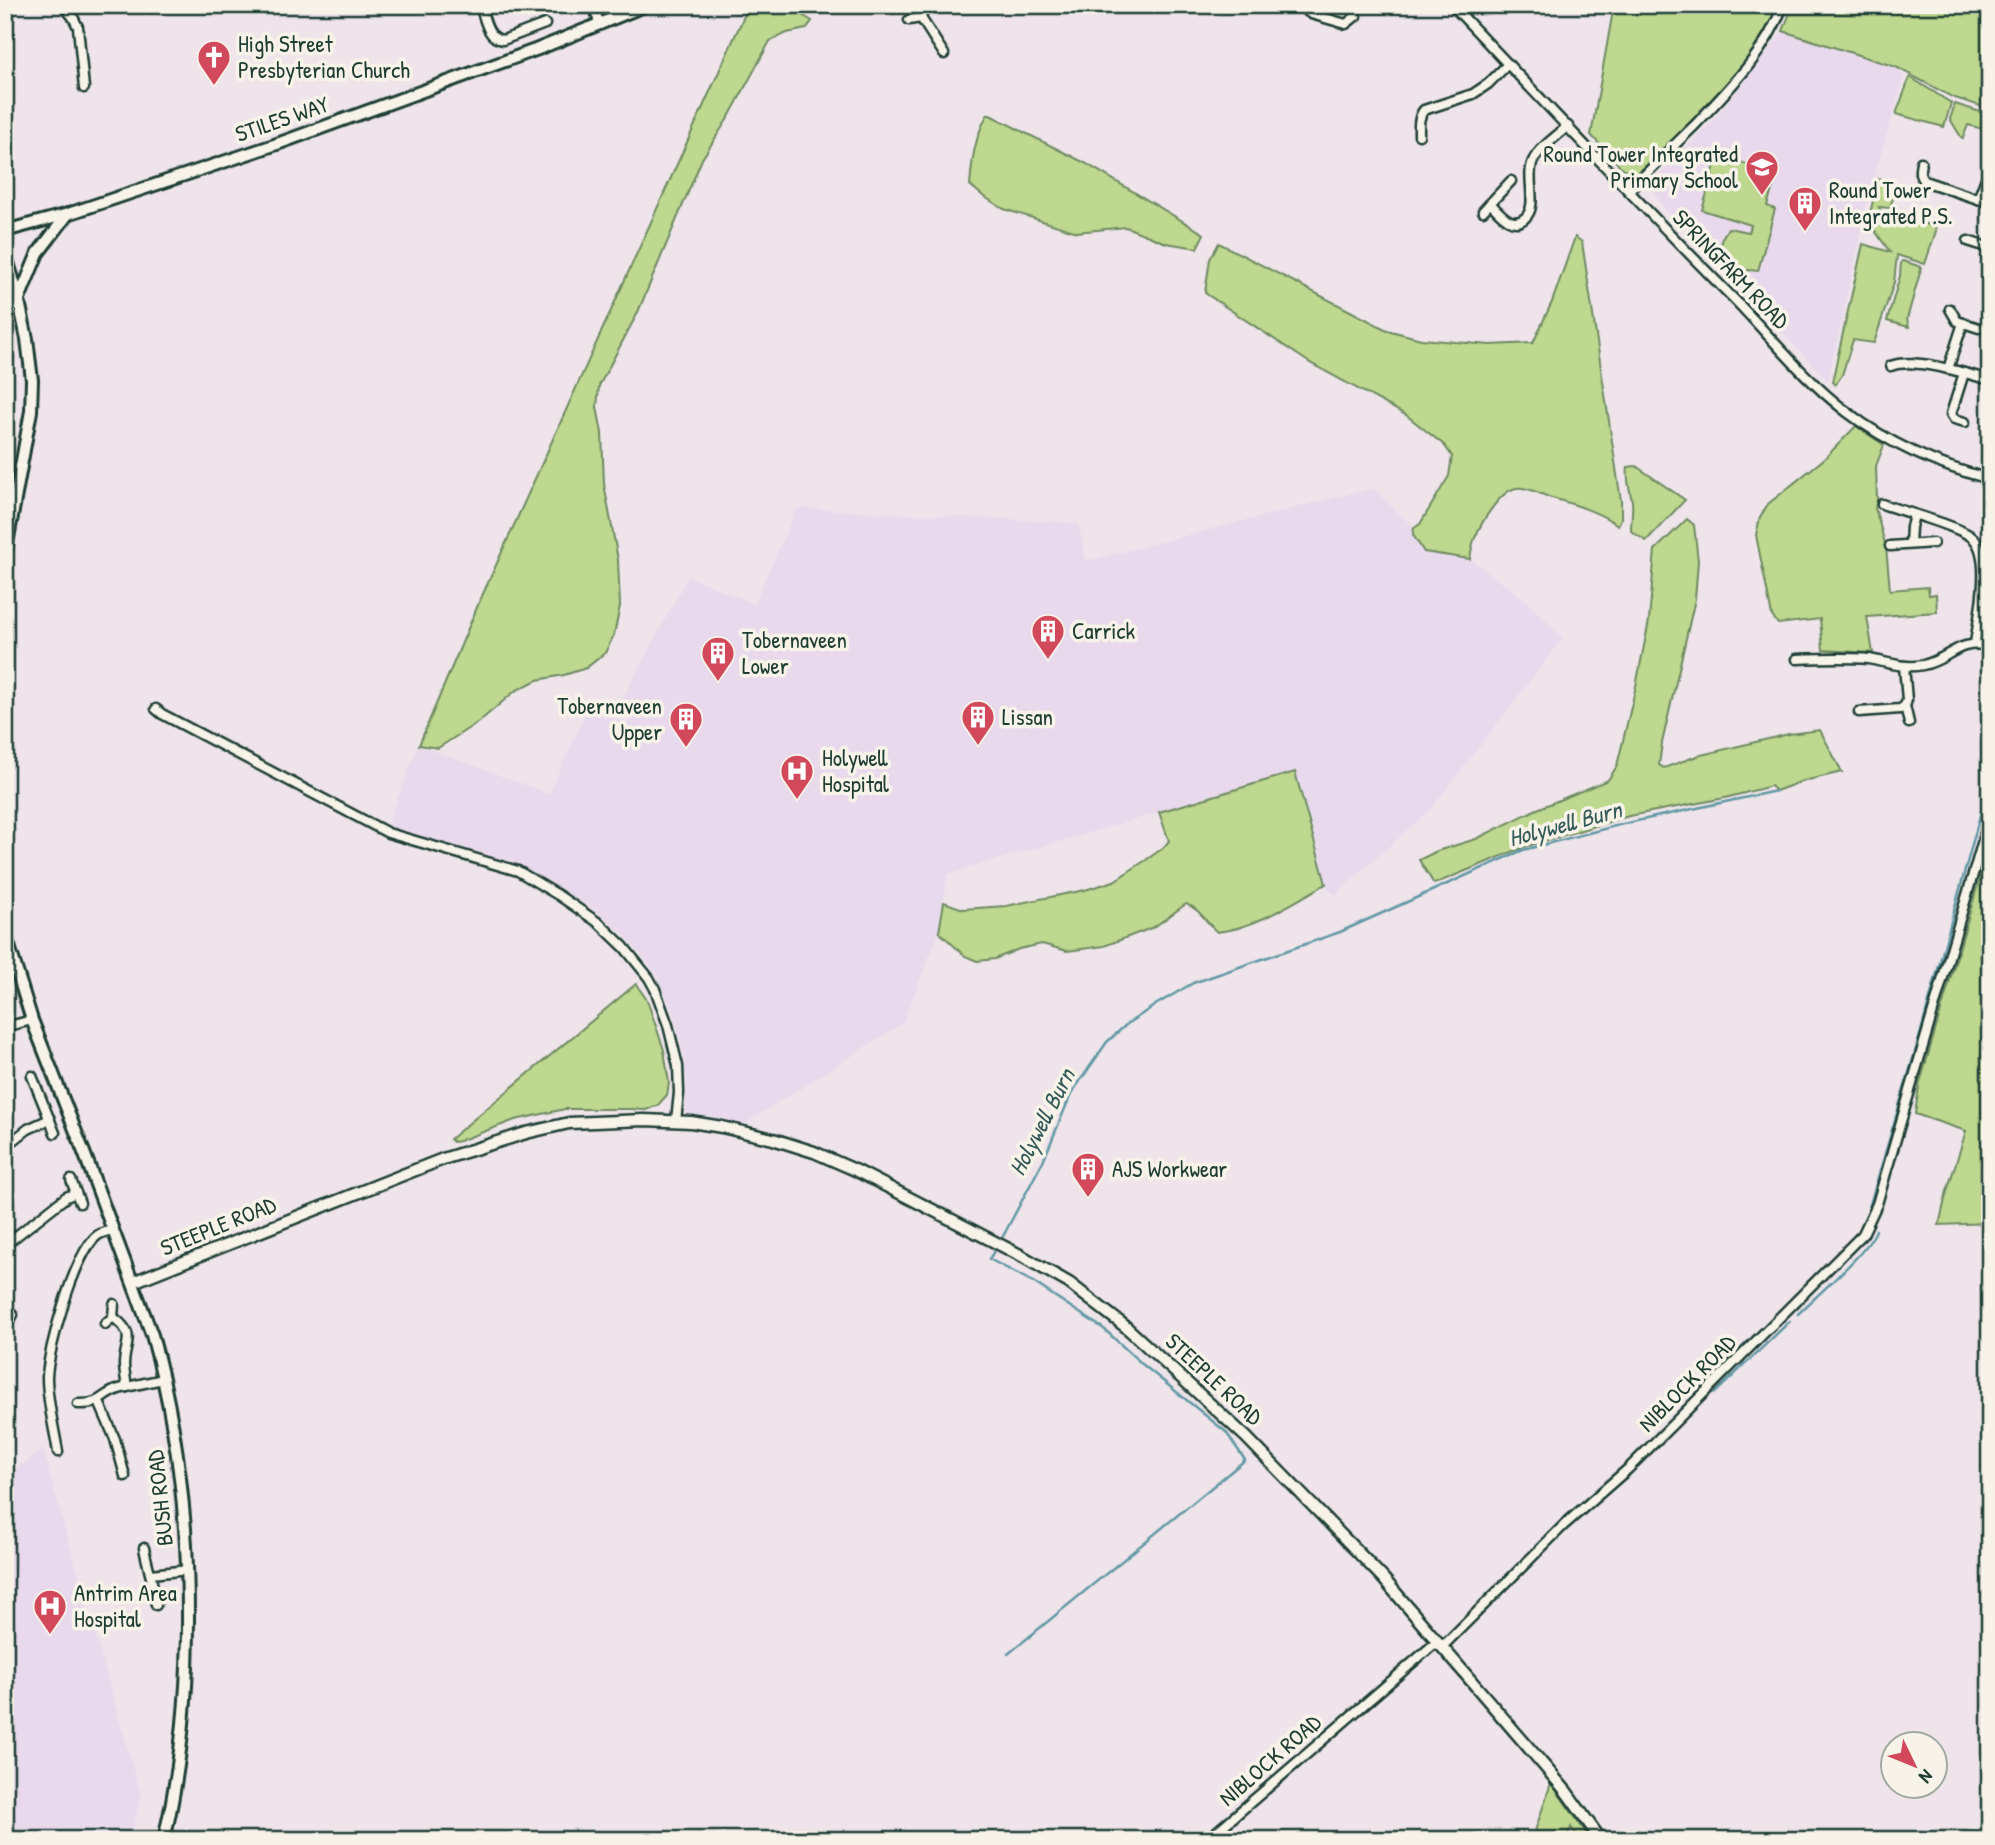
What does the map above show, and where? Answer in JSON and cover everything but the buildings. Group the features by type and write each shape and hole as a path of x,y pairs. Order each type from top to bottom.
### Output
{"main road":[{"name":"STILES WAY","path":"5,231 68,214 278,144 538,50 646,5"},
{"path":"20,303 38,253 68,214"},
{"path":"5,253 20,303 32,380 31,411 8,526 5,555"},
{"path":"5,292 20,303"},
{"path":"5,933 32,1020 134,1282"},
{"name":"BUSH ROAD","path":"134,1282 163,1379 178,1460 188,1570 185,1716 164,1840"}],"street":[{"path":"63,5 78,27 84,88"},
{"path":"480,5 491,35 498,40 545,24"},
{"path":"593,5 600,25"},
{"path":"928,5 921,18 944,54"},
{"path":"1298,5 1311,14 1346,24 1356,16"},
{"name":"SPRINGFARM ROAD","path":"1452,5 1815,383 1847,411 1880,434 1917,454 1990,479"},
{"path":"1629,191 1729,90 1763,45 1778,20 1783,5"},
{"path":"909,20 921,18"},
{"path":"935,40 945,34"},
{"path":"1419,135 1421,114 1424,110 1473,94 1488,84 1508,64"},
{"path":"1490,203 1510,221 1518,223 1530,214 1534,159 1568,126"},
{"path":"1922,162 1919,172 1924,181 1990,203"},
{"path":"1978,199 1990,168"},
{"path":"1482,211 1511,181"},
{"path":"1968,240 1990,247"},
{"path":"1950,309 1957,321 1979,328"},
{"path":"1948,369 1963,323"},
{"path":"1891,366 1908,362 1990,380"},
{"path":"1964,373 1951,414 1954,419 1965,422"},
{"path":"1881,504 1963,531 1979,546 1983,582 1975,644"},
{"path":"1910,544 1914,516"},
{"path":"1890,546 1933,543"},
{"path":"1797,659 1839,657 1904,666 1926,664 1964,646 1990,646"},
{"path":"1809,659 1811,670"},
{"path":"1904,666 1907,700 1905,706 1909,723"},
{"path":"1859,712 1900,709 1905,706"},
{"path":"156,709 388,833 518,871 599,923 624,947 649,978 668,1024 678,1066 676,1121"},
{"name":"NIBLOCK ROAD","path":"1207,1840 1433,1645 1446,1643 1564,1525 1627,1469 1863,1234 1877,1204 1990,816"},
{"path":"5,1027 32,1020"},
{"path":"32,1076 55,1133"},
{"path":"5,1147 28,1129 50,1119"},
{"name":"STEEPLE ROAD","path":"134,1282 443,1159 513,1136 569,1123 676,1121 722,1127 814,1152 1052,1273 1091,1299 1160,1356 1245,1437 1382,1577 1565,1790 1601,1840"},
{"path":"71,1180 80,1203"},
{"path":"5,1245 66,1197 76,1193"},
{"path":"58,1452 47,1379 50,1352 78,1265 97,1236 113,1230"},
{"path":"105,1324 113,1317 114,1304"},
{"path":"5,1327 13,1315"},
{"path":"113,1317 125,1328 129,1340 124,1362 127,1387"},
{"path":"79,1404 89,1405 99,1402 116,1390 163,1379"},
{"path":"99,1402 115,1438 125,1476"},
{"path":"144,1548 154,1584 156,1605"},
{"path":"151,1574 188,1570"}],"shaded area":[{"name":"Round Tower Integrated Primary School","path":"1783,31 1896,67 1904,77 1865,208 1828,381 1776,326 1778,313 1764,313 1665,210 1649,185 1718,115"},
{"name":"Holywell Hospital","path":"1373,488 1414,528 1413,535 1424,552 1470,559 1523,598 1563,638 1432,808 1335,895 1327,887 1295,773 948,874 939,932 903,1023 741,1126 685,1117 684,1057 672,1009 655,972 622,933 587,905 519,868 387,825 419,745 549,794 588,708 628,723 632,713 618,707 688,576 754,604 797,508 1078,523 1086,561"},
{"name":"Antrim Area Hospital","path":"43,1450 141,1796 130,1840 5,1840 5,1476"}],"green space":[{"path":"749,5 785,5 812,21 806,29 787,33 770,41 730,115 702,159 638,312 599,386 597,407 602,433 604,484 618,560 620,606 614,635 605,653 586,668 537,680 515,691 480,721 438,748 419,745 478,605"},
{"path":"1614,5 1780,5 1761,40 1737,72 1659,154 1634,175 1620,166 1591,135"},
{"path":"1793,5 1990,5 1990,109 1952,97 1896,67 1783,31"},
{"path":"1910,77 1951,103 1944,127 1896,114"},
{"path":"1955,104 1990,115 1990,131 1968,125 1963,138 1961,137 1950,119"},
{"path":"988,114 1085,163 1204,234 1197,248 1166,243 1126,227 1077,232 1004,209 983,196 970,185 977,139"},
{"path":"1718,155 1777,174 1767,206 1775,209 1758,271 1740,273 1719,250 1728,228 1749,232 1751,225 1702,210"},
{"path":"1878,179 1897,185 1890,208 1879,207 1885,221 1888,222 1891,213 1935,227 1936,231 1925,264 1897,255 1894,282 1874,343 1853,340 1842,375 1835,385 1832,382 1863,244 1890,252 1869,218"},
{"path":"1575,237 1582,242 1621,501 1621,519 1618,525 1586,509 1530,489 1516,488 1503,495 1486,517 1474,540 1470,559 1424,552 1413,535 1414,528 1420,524 1449,476 1452,456 1444,445 1406,415 1310,363 1205,293 1210,259 1219,243 1387,330 1421,339 1490,345 1533,343 1552,302"},
{"path":"1903,261 1921,267 1907,319 1909,327 1887,321"},
{"path":"1856,426 1884,445 1876,466 1875,508 1886,547 1890,590 1928,587 1929,595 1936,594 1937,612 1867,617 1873,653 1823,650 1820,619 1778,624 1772,616 1756,535 1760,517 1768,504 1824,459"},
{"path":"1636,466 1685,500 1646,541 1631,531 1632,505 1628,467"},
{"path":"1687,519 1694,525 1698,561 1695,599 1659,765 1664,768 1697,756 1789,734 1820,730 1842,772 1776,791 1771,786 1725,798 1629,816 1524,847 1434,884 1419,860 1437,851 1476,839 1535,810 1608,780 1617,766 1636,686 1649,621 1655,550"},
{"path":"1295,772 1326,884 1260,920 1217,932 1199,912 1186,904 1154,927 1104,946 1067,951 1042,944 1019,949 995,959 977,961 965,956 939,932 944,902 963,909 1006,906 1085,890 1114,881 1163,848 1169,841 1159,812"},
{"path":"1990,843 1990,1223 1939,1225 1966,1131 1915,1114 1919,1086"},
{"path":"636,984 647,1000 664,1050 669,1083 667,1095 658,1105 646,1110 565,1109 515,1120 459,1141 453,1142 450,1139"},
{"path":"1551,1783 1591,1840 1580,1840 1571,1827 1566,1840 1532,1840"}],"waterway":[{"path":"1866,1218 1920,1035 1990,779"},
{"name":"Holywell Burn","path":"1000,1242 1044,1159 1071,1094 1107,1042 1127,1024 1193,983 1340,932 1523,850 1623,824 1776,791"},
{"path":"1798,1314 1853,1261 1872,1239 1876,1230"},
{"name":"Holywell Burn","path":"996,1248 989,1259 1033,1282 1104,1329 1142,1364 1226,1432 1245,1460 1008,1654"},
{"path":"1715,1393 1790,1321"}],"place":[{"name":"High Street Presbyterian Church","path":"214,87"},
{"name":"Round Tower Integrated Primary School","path":"1762,197"},
{"name":"Round Tower Integrated P.S.","path":"1805,233"},
{"name":"Carrick","path":"1048,661"},
{"name":"Tobernaveen Lower","path":"718,683"},
{"name":"Lissan","path":"978,747"},
{"name":"Tobernaveen Upper","path":"686,749"},
{"name":"Holywell Hospital","path":"797,801"},
{"name":"AJS Workwear","path":"1088,1199"},
{"name":"Antrim Area Hospital","path":"50,1636"}]}
